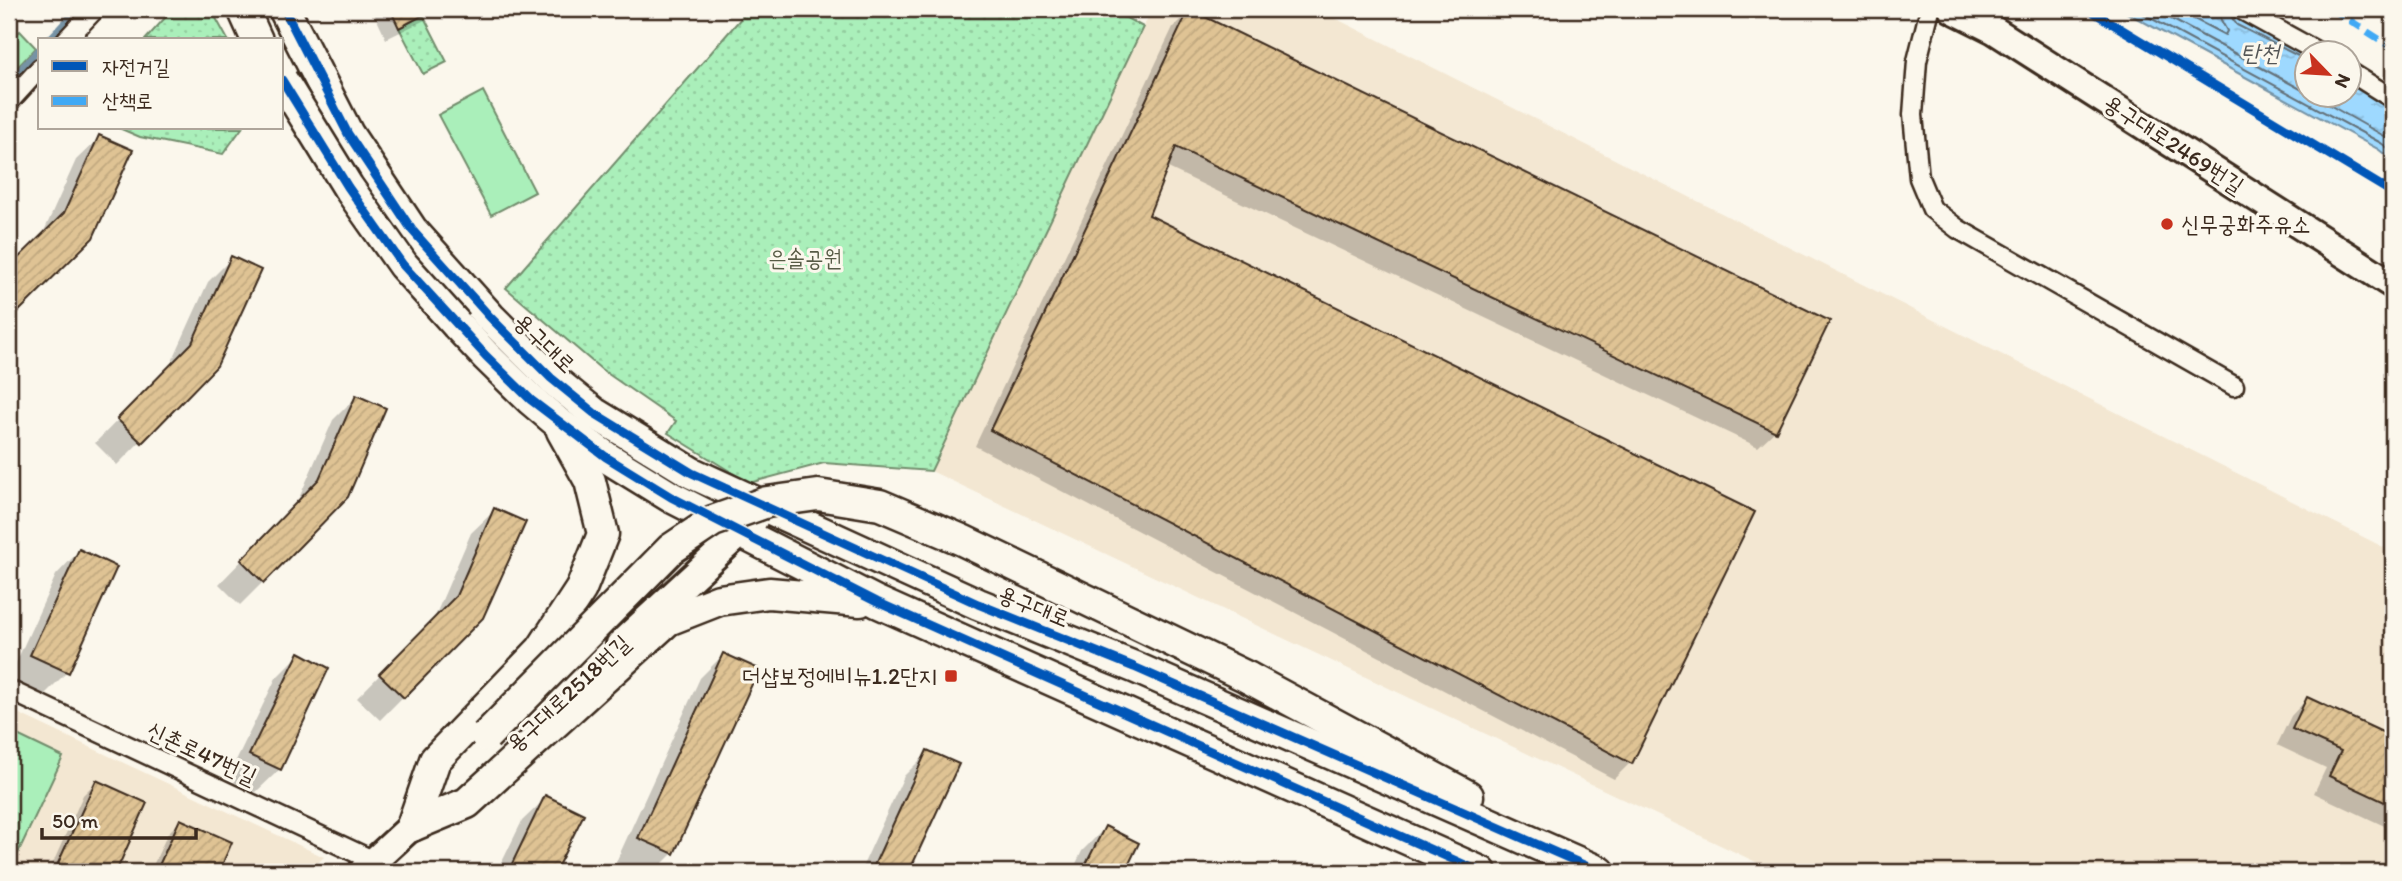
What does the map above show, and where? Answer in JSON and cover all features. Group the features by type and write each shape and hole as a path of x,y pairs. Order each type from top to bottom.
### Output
{"main road":[{"path":"243,9 256,38"},
{"name":"용구대로","path":"284,9 348,134 412,230 490,317 551,378 594,413 691,473 978,604 1134,667 1601,872"},
{"path":"284,83 348,187 403,265 531,400 606,457 671,497 877,602 1481,872"},
{"path":"531,400 555,408 643,469 655,467 657,461 652,450"},
{"path":"412,826 435,760 541,650 581,589 603,534 590,481 557,422"},
{"path":"412,826 442,779 671,549 713,521 768,502 818,495 880,505 998,557 1247,677 1421,769 1601,872"},
{"path":"826,577 825,569 831,565 933,609 978,604"},
{"path":"412,826 467,803 668,620 719,600 769,593 877,602"}],"street":[{"path":"68,38 95,9"},
{"path":"1930,9 1917,61 1913,115 1919,178 1932,209 1958,229 2234,386"},
{"name":"용구대로2469번길","path":"1952,9 1994,30 2393,285"},
{"path":"2241,9 2294,39"},
{"path":"9,102 38,70"},
{"path":"2364,81 2393,99"},
{"name":"용구대로2518번길","path":"368,867 412,826 469,785 768,507"},
{"name":"신촌로47번길","path":"9,690 368,867"}],"shaded area":[{"path":"1152,9 1317,9 2393,552 2393,872 1777,872 931,471"},
{"path":"9,709 324,857 308,872 9,872"}],"green space":[{"path":"173,9 211,9 227,38 147,38"},
{"name":"은솔공원","path":"749,9 1110,9 1143,27 931,471 824,463 749,483 668,433 676,421 601,369 506,288"},
{"path":"423,15 447,62 423,74 399,28"},
{"path":"20,31 36,48 9,76 9,41"},
{"path":"483,91 535,192 491,215 438,115"},
{"path":"124,130 241,130 223,154 140,137"},
{"path":"9,731 63,757 9,872"}],"water":[{"name":"탄천","path":"2120,9 2240,9 2294,43 2294,103"},
{"name":"탄천","path":"2364,81 2393,101 2393,161 2378,149 2302,108 2364,108"}],"building":[{"path":"390,9 435,9 399,28"},
{"path":"1189,9 1830,321 1776,432 1176,147 1149,215 1755,512 1632,764 990,430"},
{"path":"99,135 133,150 93,238 18,312 9,303 9,267 64,213"},
{"path":"231,256 261,270 217,366 142,443 117,419 192,343"},
{"path":"356,395 386,408 348,497 264,583 241,560 319,479"},
{"path":"494,508 526,522 483,618 404,698 379,674 456,596"},
{"path":"79,549 117,567 69,673 30,655"},
{"path":"299,652 329,668 281,770 249,755"},
{"path":"723,653 759,669 674,854 638,838"},
{"path":"2307,697 2393,737 2393,806 2329,776 2341,751 2292,729"},
{"path":"927,750 959,764 909,872 871,872"},
{"path":"96,780 147,803 116,872 54,872"},
{"path":"545,795 584,814 555,872 508,872"},
{"path":"180,819 232,842 219,872 156,872"},
{"path":"1105,826 1139,843 1125,872 1082,872"}],"waterway":[{"path":"50,38 77,9"},
{"path":"9,81 38,50"}],"marked path":[{"path":"2332,9 2393,48"}],"cycle path":[{"path":"284,9 348,134 412,230 490,317 551,378 594,413 692,473 978,604 1134,667 1600,872"},
{"path":"2088,9 2393,193"},
{"path":"284,83 348,187 403,265 486,356 531,400 606,457 671,497 877,602 1481,872"}],"place":[{"name":"신무궁화주유소","path":"2167,224"},
{"name":"더샵보정에비뉴1.2단지","path":"951,676"}]}
